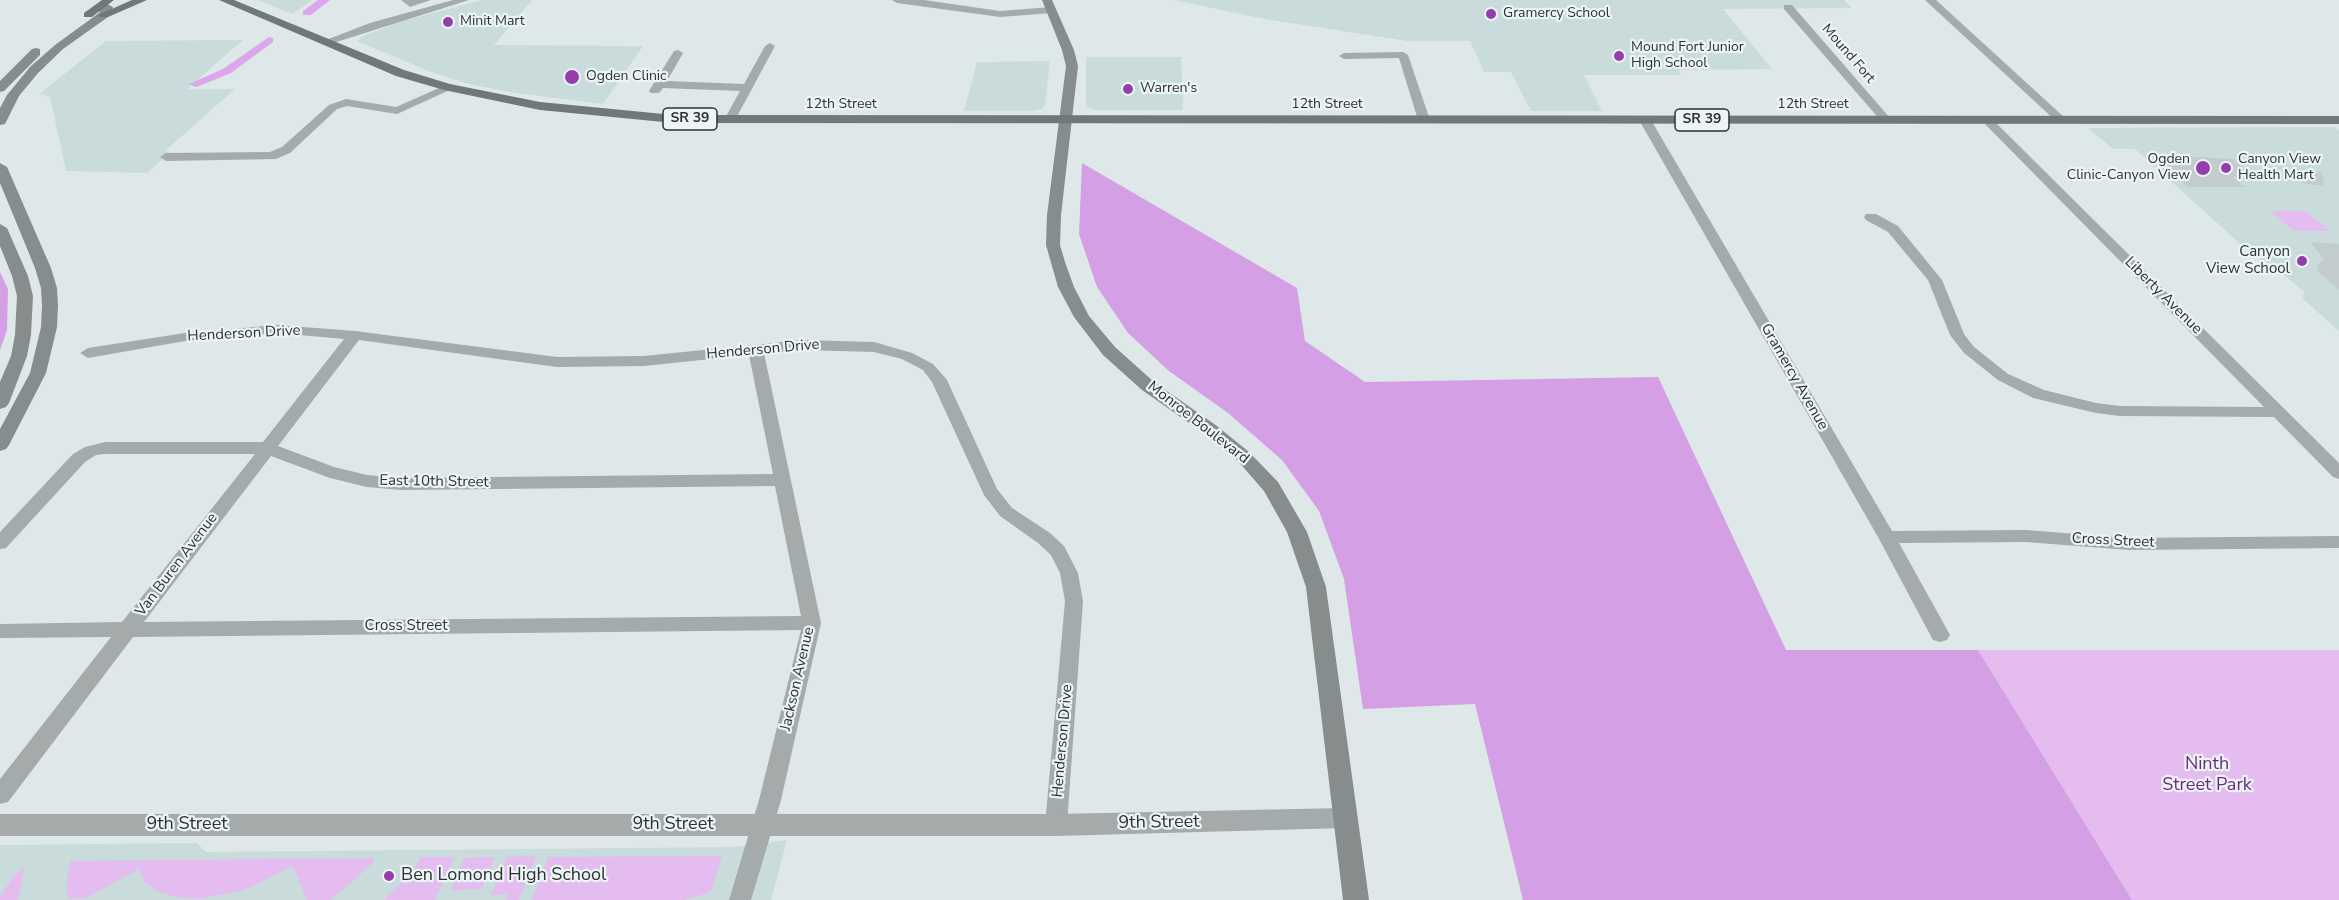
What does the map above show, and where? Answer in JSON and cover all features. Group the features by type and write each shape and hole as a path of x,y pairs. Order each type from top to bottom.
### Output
{"main road":[{"path":"0,121 13,95 34,69 118,0"},
{"path":"0,88 37,51 88,15 107,7 142,0"},
{"name":"SR 39","path":"224,0 326,42"},
{"name":"Monroe Boulevard","path":"1049,5 1068,50 1072,66 1054,215 1053,245 1066,287 1082,317 1098,339 1126,367 1148,386 1211,430 1254,467 1279,500 1297,532 1316,587 1356,900"},
{"name":"12th Street","path":"326,42 400,73 448,87 540,106 674,119 2336,122"},
{"path":"0,167 43,268 49,288 50,306 49,327 38,373 0,445"},
{"path":"0,228 20,276 25,296 19,356 0,403"}],"street":[{"path":"406,0 410,4 426,0"},
{"path":"326,42 374,25 464,0"},
{"path":"897,0 1000,14 1049,5"},
{"path":"1930,0 2061,120"},
{"name":"Mound Fort","path":"1788,8 1886,120"},
{"path":"730,120 770,46"},
{"path":"678,53 657,88 746,88"},
{"path":"1344,56 1403,55 1424,120"},
{"path":"166,157 272,156 286,150 333,107 346,102 397,111 448,87"},
{"name":"Gramercy Avenue","path":"1645,120 1887,537 1940,635"},
{"name":"Liberty Avenue","path":"1987,120 2339,473"},
{"path":"1871,217 1893,229 1922,262 1935,280 1957,335 1969,351 2003,377 2039,394 2096,408 2141,411 2278,412"},
{"name":"Henderson Drive","path":"88,353 230,332 277,329 355,335 556,362 644,361 803,345 874,347 907,356 928,367 939,380 990,491 1006,512 1044,538 1058,551 1070,573 1074,601 1056,825"},
{"name":"Van Buren Avenue","path":"0,795 355,335"},
{"name":"Jackson Avenue","path":"740,900 763,825 812,622 756,350"},
{"name":"East 10th Street","path":"0,543 79,458 91,451 105,448 267,448 330,472 367,481 400,484 783,480"},
{"name":"Cross Street","path":"1887,537 2026,536 2129,543 2339,542"},
{"name":"Cross Street","path":"0,631 812,622"},
{"name":"9th Street","path":"0,825 1056,825 1345,819"}],"shaded area":[{"path":"258,0 313,0 292,14"},
{"path":"482,0 532,0 494,45 643,46 603,104 516,93 469,84 431,72 357,41 363,36 400,22"},
{"name":"Mound Fort Junior High School","path":"1175,0 1844,0 1852,8 1723,9 1772,69 1679,70 1681,75 1584,75 1602,111 1531,111 1511,72 1484,72 1470,41 1407,41 1259,18"},
{"path":"243,40 187,89 235,89 165,151 171,152 147,173 66,171 50,97 39,94 106,41"},
{"path":"1086,57 1181,57 1183,110 1095,110 1086,107"},
{"path":"1050,61 1045,105 1042,109 964,111 977,62"},
{"path":"2334,127 2339,131 2339,331 2303,299 2304,292 2273,265 2255,257 2135,149 2113,149 2088,128"},
{"path":"1082,163 1297,288 1305,341 1365,382 1658,377 1786,650 1978,650 2132,900 1523,900 1475,704 1363,709 1344,579 1319,511 1282,460 1228,413 1169,371 1128,333 1097,287 1079,234"},
{"path":"0,272 8,289 7,330 0,350"},
{"name":"Ben Lomond High School","path":"787,840 771,900 0,900 0,845 197,843 206,852 736,847"}],"green space":[{"path":"2270,211 2305,211 2330,231 2294,231"},
{"name":"Ninth Street Park","path":"1978,650 2339,650 2339,900 2132,900"},
{"path":"536,856 519,900 506,900 508,894 491,895 507,857"},
{"path":"722,856 711,892 684,900 532,900 548,857"},
{"path":"421,857 454,857 435,900 384,900 411,873"},
{"path":"495,857 482,889 451,890 464,858"},
{"path":"374,858 373,863 331,900 307,900 293,866 244,890 199,899 176,897 159,892 145,883 139,869 84,899 69,899 66,886 70,861"},
{"path":"25,866 18,900 0,900 0,896 14,876"}],"building":[{"name":"Ogden Clinic-Canyon View","path":"2175,156 2232,159 2255,177 2233,177 2245,187 2188,187 2152,159 2178,159"},
{"path":"2296,168 2322,173 2324,186 2303,183 2299,180"},
{"name":"Canyon View School","path":"2310,242 2339,244 2339,290 2318,271 2317,265 2324,259"}],"waterway":[{"path":"307,13 325,0"},
{"path":"195,84 227,71 269,40"}],"place":[{"name":"Gramercy School","path":"1491,14"},
{"name":"Minit Mart","path":"448,22"},
{"name":"Mound Fort Junior High School","path":"1619,56"},
{"name":"Ogden Clinic","path":"572,77"},
{"name":"Warren's","path":"1128,89"},
{"name":"Ogden Clinic-Canyon View","path":"2203,168"},
{"name":"Canyon View Health Mart","path":"2226,168"},
{"name":"Canyon View School","path":"2302,261"},
{"name":"Ben Lomond High School","path":"389,876"}]}
